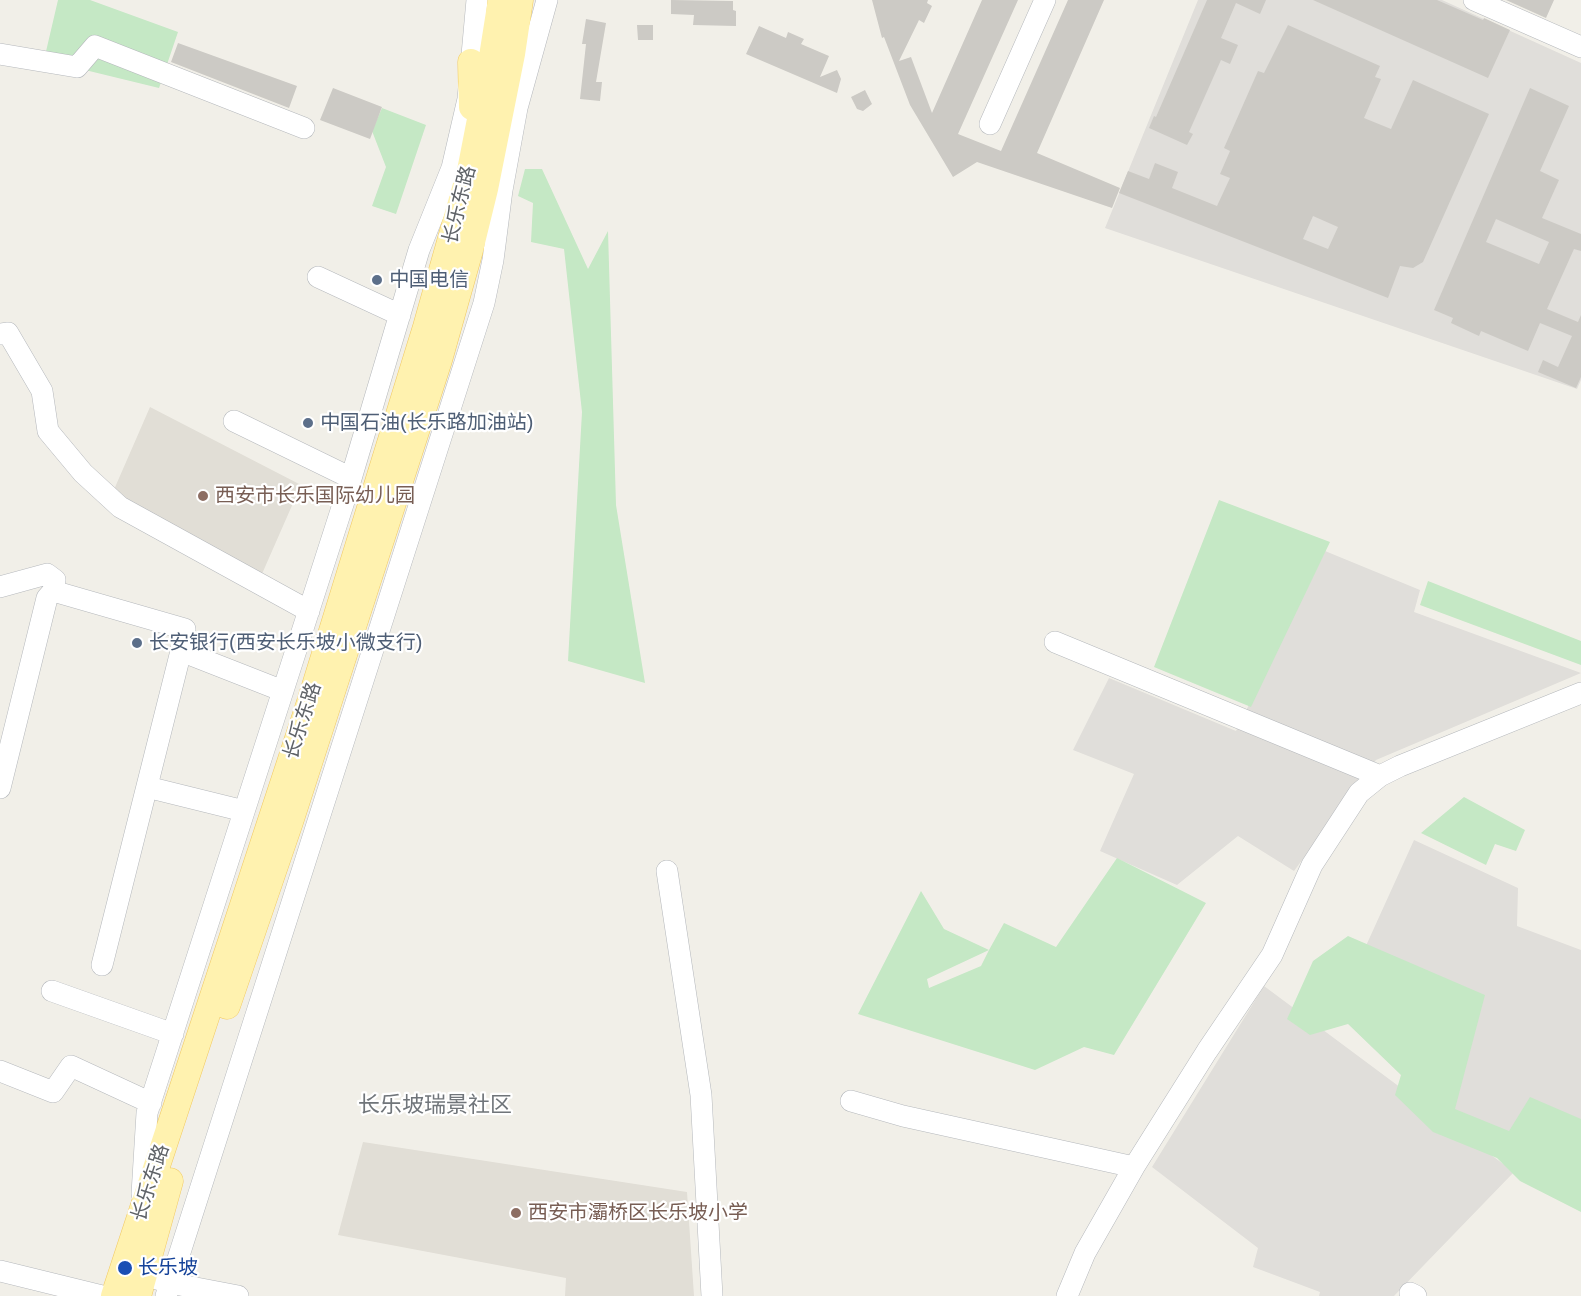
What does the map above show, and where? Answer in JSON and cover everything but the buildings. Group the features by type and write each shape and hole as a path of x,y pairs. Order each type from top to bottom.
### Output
{"main road":[{"name":"长乐东路","path":"114,1296 306,712 377,490 449,249 474,151 501,0"},
{"name":"长乐东路","path":"141,1285 184,1134 290,822 439,360 485,189 512,54 520,0"},
{"path":"471,62 474,151"}],"street":[{"path":"140,1216 147,1113 309,611 419,250 452,168 468,99 477,0"},
{"path":"168,1290 484,303 493,260 501,190 515,118 547,0"},
{"path":"990,124 1045,0"},
{"path":"1474,0 1581,47"},
{"path":"0,54 77,67 95,46 304,128"},
{"path":"318,277 400,315"},
{"path":"0,334 8,333 42,391 48,431 83,473 120,507 309,611"},
{"path":"234,421 351,477"},
{"path":"0,587 47,574 55,580 53,591 47,598 0,788"},
{"path":"53,591 185,629 102,965"},
{"path":"1055,642 1380,776"},
{"path":"181,651 283,691"},
{"path":"1068,1296 1085,1253 1134,1167 1272,955 1312,865 1359,793 1380,776 1400,766 1581,693"},
{"path":"147,787 243,811"},
{"path":"667,871 701,1095 712,1296"},
{"path":"52,991 173,1034"},
{"path":"0,1071 53,1092 71,1066 151,1102"},
{"path":"851,1101 903,1116 1134,1167"},
{"path":"0,1271 102,1296"},
{"path":"141,1285 168,1290 238,1296"}],"shaded area":[{"path":"1198,0 1442,0 1581,63 1581,380 1577,389 1105,228"},
{"name":"西安市长乐国际幼儿园","path":"150,407 301,485 258,583 106,508"},
{"path":"1325,551 1420,590 1414,612 1581,673 1376,760 1294,871 1238,836 1177,885 1100,851 1134,774 1073,750 1109,678 1236,731"},
{"path":"1414,840 1518,888 1517,926 1581,950 1581,1139 1506,1136 1443,1116 1360,959"},
{"path":"1264,986 1514,1172 1394,1296 1319,1296 1320,1292 1253,1267 1258,1248 1152,1167"},
{"name":"西安市灞桥区长乐坡小学","path":"363,1142 687,1192 694,1296 565,1296 566,1278 338,1235"}],"green space":[{"path":"58,0 90,0 178,32 159,88 44,60"},
{"path":"382,108 426,125 396,214 372,206 386,167 372,131"},
{"path":"525,169 542,169 588,269 608,231 616,505 645,683 568,661 582,412 564,249 531,242 533,203 518,196"},
{"path":"1219,500 1330,542 1251,707 1154,667"},
{"path":"1428,581 1581,641 1581,665 1420,605"},
{"path":"1464,797 1525,830 1516,851 1495,844 1486,865 1421,833"},
{"path":"1117,858 1206,903 1114,1055 1084,1047 1035,1070 858,1014 921,891 944,929 989,950 1004,923 1056,947","holes":["989,950 981,966 929,988 927,979"]},
{"path":"1348,936 1485,995 1455,1109 1509,1131 1530,1097 1581,1119 1581,1212 1520,1181 1497,1158 1433,1132 1395,1095 1401,1075 1348,1024 1310,1035 1287,1019 1313,961"}],"place":[{"name":"中国电信","path":"377,280"},
{"name":"中国石油(长乐路加油站)","path":"308,423"},
{"name":"西安市长乐国际幼儿园","path":"203,496"},
{"name":"长安银行(西安长乐坡小微支行)","path":"137,643"},
{"name":"西安市灞桥区长乐坡小学","path":"516,1213"},
{"name":"长乐坡","path":"125,1268"}],"district":[{"name":"长乐坡瑞景社区","path":"435,1106"}]}
